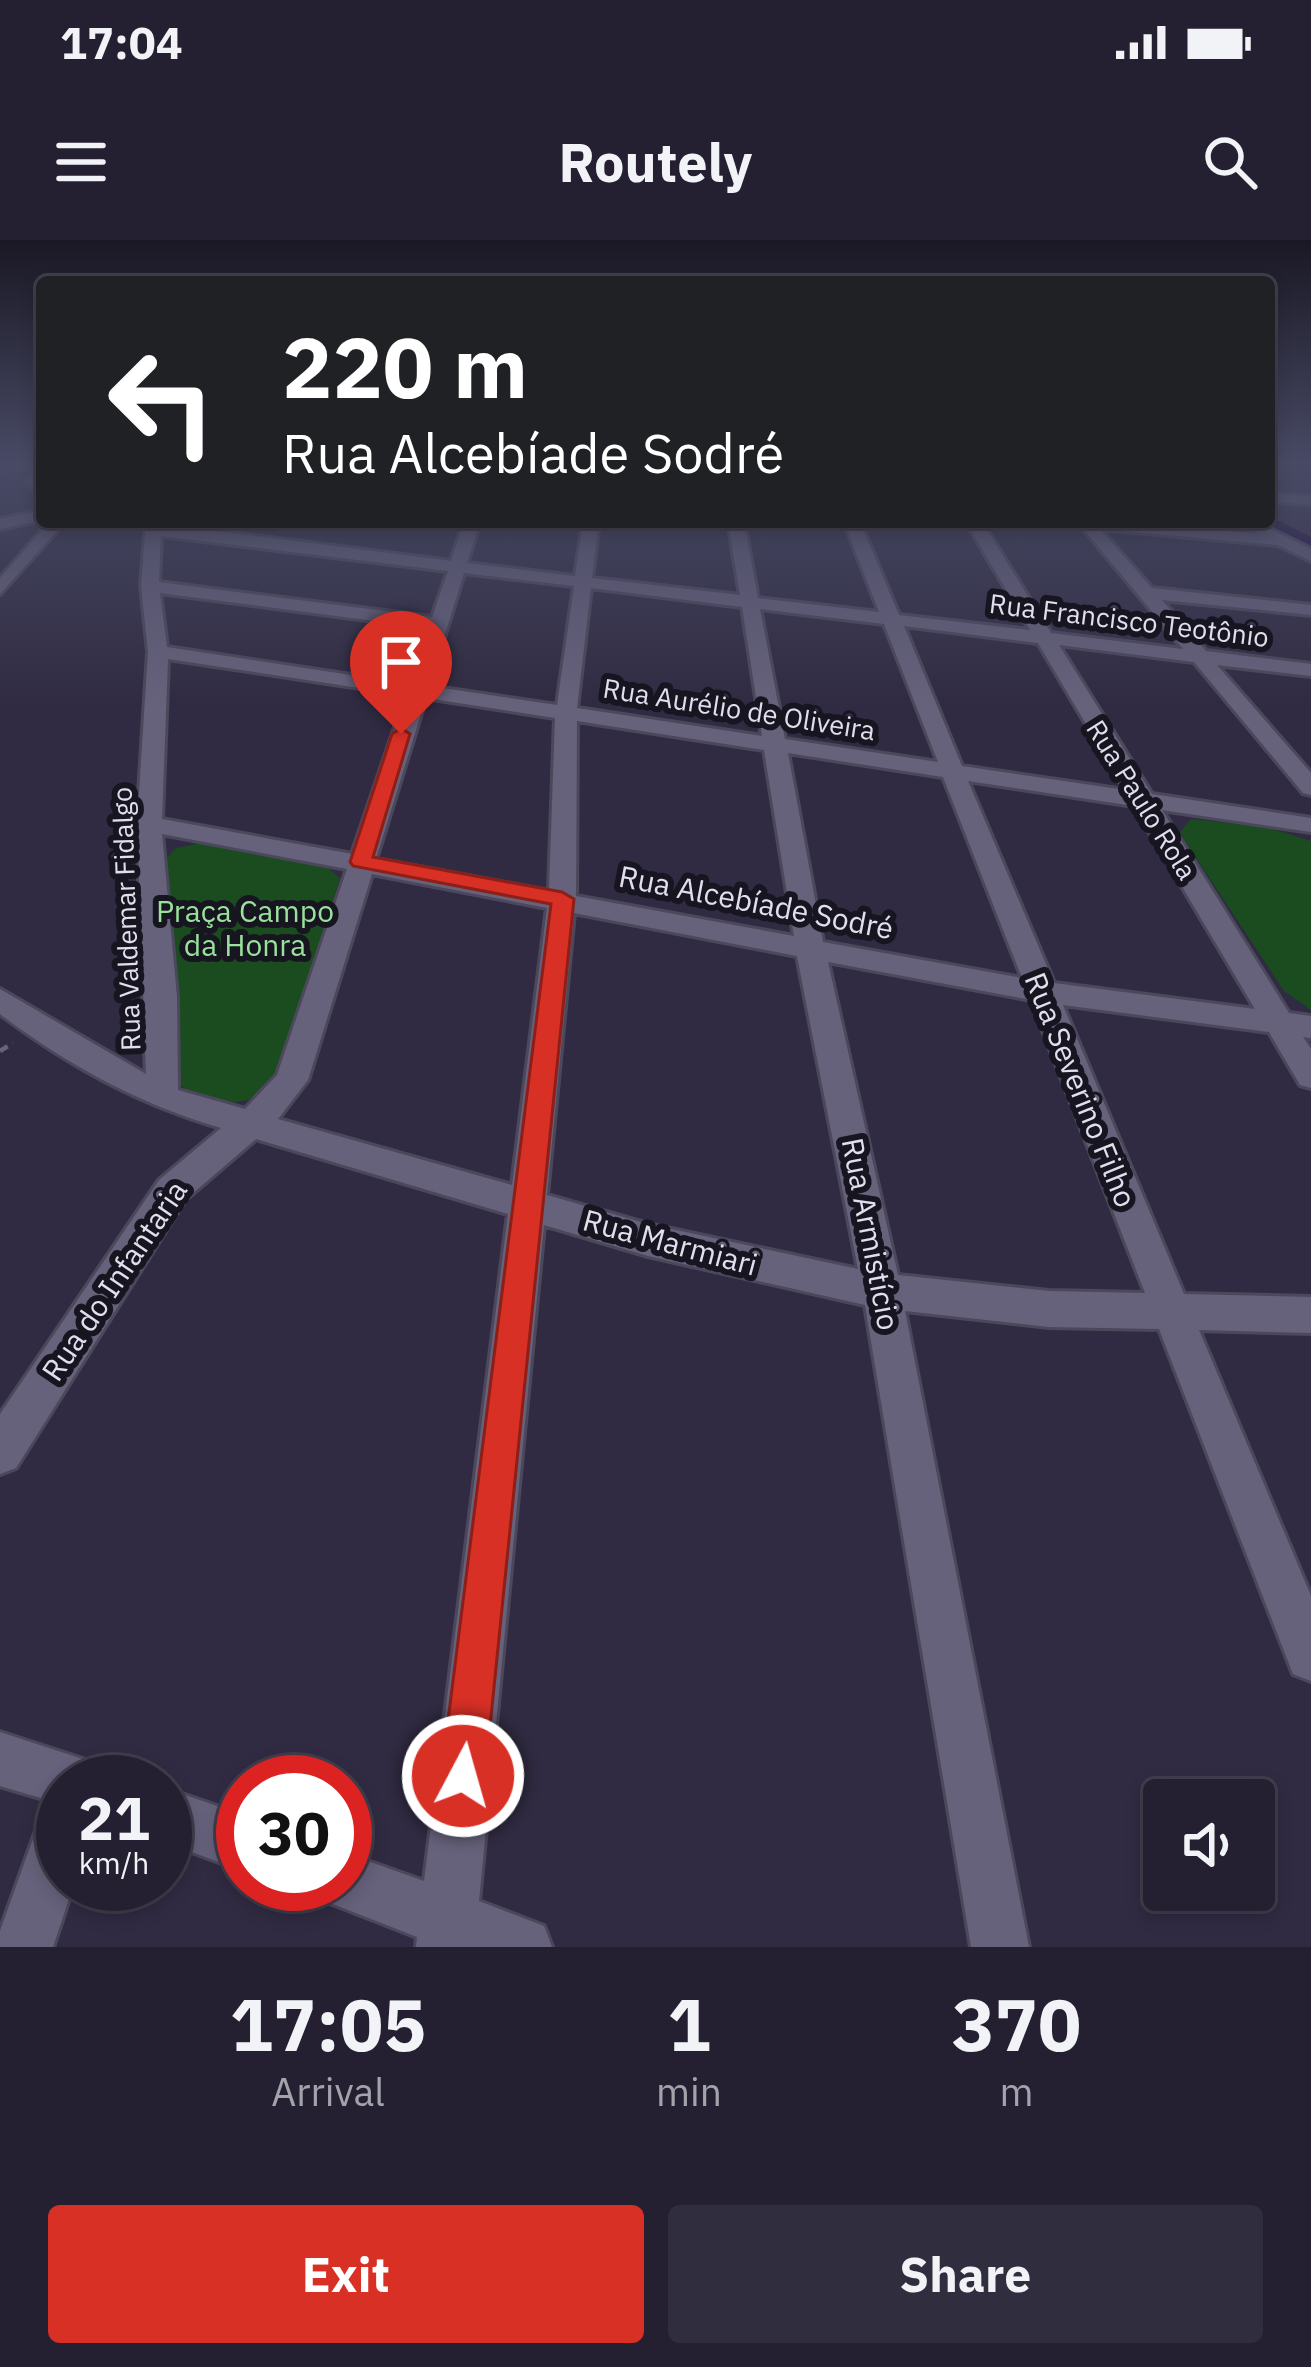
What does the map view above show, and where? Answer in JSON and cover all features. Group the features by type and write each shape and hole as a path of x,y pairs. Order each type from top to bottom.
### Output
{"street":[{"path":"0,589 38,545"},
{"name":"Rua Valdemar Fidalgo","path":"153,545 150,586 158,652 148,824 161,997 162,1098"},
{"name":"Rua Francisco Teotônio","path":"290,545 1311,670"},
{"name":"Rua do Infantaria","path":"0,1452 172,1190 205,1156 275,1104 292,1080 415,691 467,545"},
{"path":"446,1933 562,899 566,714 588,545"},
{"name":"Rua Armistício","path":"740,545 810,946 882,1291 1000,1947"},
{"name":"Rua Severino Filho","path":"862,545 1311,1656"},
{"name":"Rua Paulo Rola","path":"987,545 1141,799 1296,1027 1311,1076"},
{"path":"1103,545 1311,788"},
{"path":"150,586 442,624"},
{"path":"1146,593 1311,610"},
{"name":"Rua Aurélio de Oliveira","path":"158,652 1311,825"},
{"path":"1269,736 1311,741"},
{"name":"Rua Alcebíade Sodré","path":"148,824 1040,992 1296,1027"},
{"name":"Rua Marmiari","path":"0,999 60,1043 162,1098 525,1205 768,1269 882,1291 1049,1309 1311,1315"},
{"path":"0,1759 36,1770"},
{"path":"372,1895 446,1933 523,1947"},
{"path":"24,1947 36,1911"}],"green space":[{"path":"1191,819 1266,827 1311,841 1311,1010 1284,991 1187,844 1180,832"},
{"name":"Praça Campo da Honra","path":"206,842 327,867 340,878 274,1090 237,1102 198,1097 178,1082 163,862 176,848"}],"route":[{"path":"401,734 361,862 562,899 463,1776"}]}
